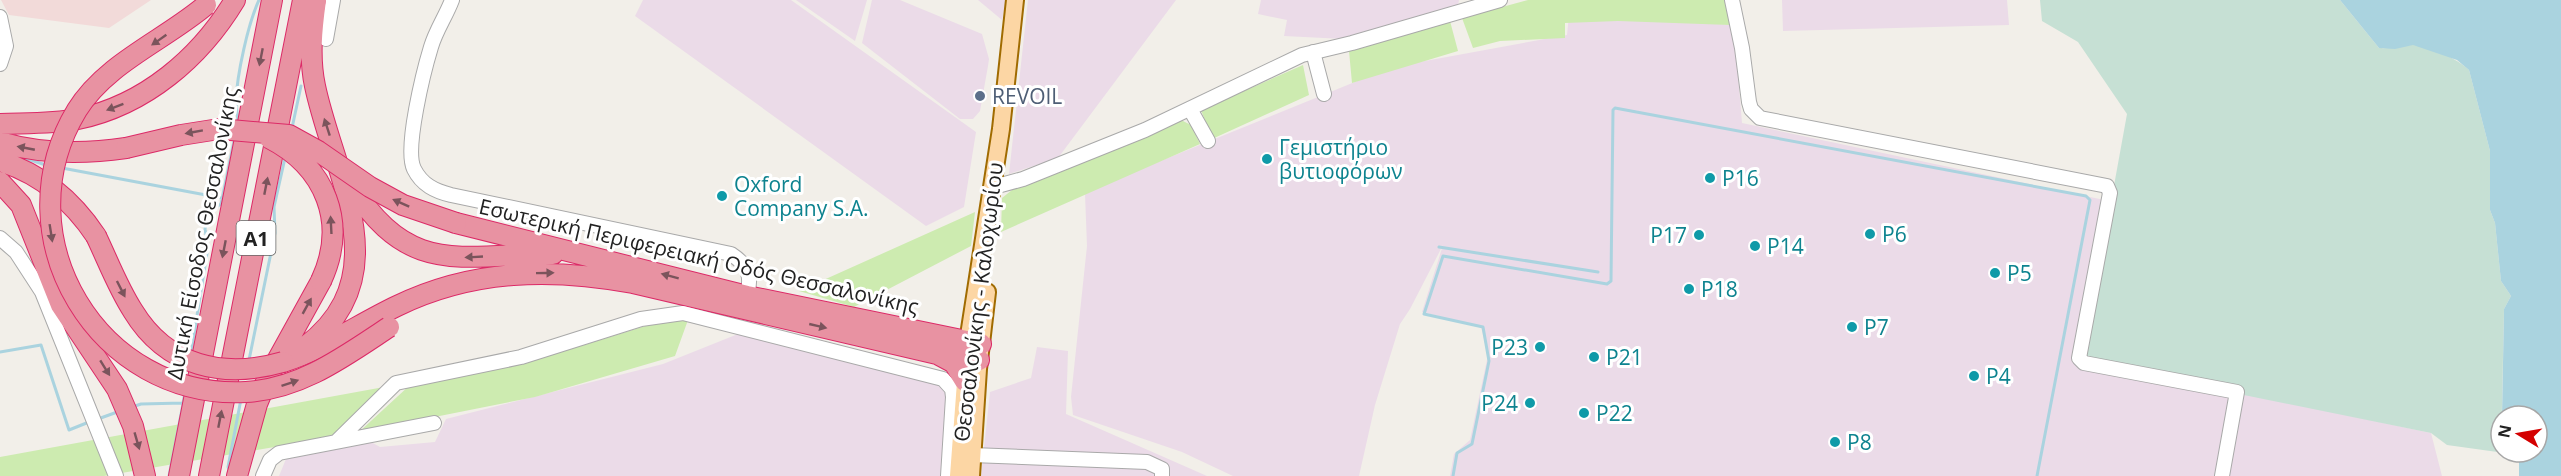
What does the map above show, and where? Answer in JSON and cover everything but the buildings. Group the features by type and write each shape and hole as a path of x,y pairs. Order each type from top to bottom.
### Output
{"highway":[{"path":"0,124 36,124 78,119 118,107 138,97 157,85 200,48 235,0"},
{"name":"Δυτική Είσοδος Θεσσαλονίκης","path":"179,476 272,0"},
{"name":"Α1","path":"209,476 303,0"},
{"path":"283,362 312,342 331,323 345,300 355,268 356,245 341,169 315,85 311,59 316,0"},
{"path":"209,3 98,84 78,108 65,133 54,166 49,218 55,253 64,279 87,319 118,350 154,372 174,381 216,392 248,392 284,385 315,374 429,303 487,279"},
{"name":"Εσωτερική Περιφερειακή Οδός Θεσσαλονίκης","path":"0,142 37,150 95,151 126,148 204,130 236,129 289,135 318,151 370,187 403,204 456,223 974,351"},
{"path":"237,476 257,404 268,377 321,281 330,257 330,208 321,184 307,165 290,150 252,132"},
{"name":"Εσωτερική Περιφερειακή Οδός Θεσσαλονίκης","path":"0,160 27,171 56,190 78,211 96,236 133,312 146,329 170,350 193,362 225,370 254,370 303,356 425,294 447,286 522,273 588,274 937,354 974,351"},
{"path":"341,169 379,224 401,240 424,251 465,258 561,254 595,256"},
{"path":"0,182 21,205 61,304 107,371 126,408 139,446 145,476"},
{"path":"937,354 954,363 965,381"}],"main road":[{"name":"Θεσσαλονίκης - Καλοχωρίου","path":"971,476 974,351 996,195 1016,0"},
{"name":"Θεσσαλονίκης - Καλοχωρίου","path":"996,195 1001,129"},
{"name":"Θεσσαλονίκης - Καλοχωρίου","path":"958,476 965,381 974,351"}],"street":[{"path":"326,39 333,0"},
{"path":"452,0 431,46 411,142 413,168 419,177 430,188 451,195 731,254 746,266 750,273 747,296"},
{"path":"996,195 1023,179 1190,109 1290,59 1500,0"},
{"path":"1732,0 1742,48 1749,102 1751,109 1760,118 2107,186 2110,193 2079,358 2084,363 2237,392 2222,476"},
{"path":"0,17 6,46 0,64"},
{"path":"1313,52 1324,94"},
{"path":"1190,109 1208,141"},
{"path":"0,238 15,252 42,292 116,476"},
{"path":"336,442 396,382 521,357 656,315 695,314 943,380 952,389 948,476"},
{"path":"933,376 937,354"},
{"path":"263,476 270,460 279,453 435,423"},
{"path":"972,455 1147,462 1162,469 1162,476"}],"shaded area":[{"path":"1,0 151,0 109,28 9,15"},
{"path":"643,0 791,0 976,132 964,207 926,226 635,16"},
{"path":"796,0 867,0 855,41"},
{"path":"872,0 900,0 982,34 989,59 980,111 973,119 960,119 862,43"},
{"path":"978,0 1006,0 1002,20"},
{"path":"1028,0 1176,0 1058,158 1009,174"},
{"path":"1261,0 1459,0 1458,5 1344,39 1284,36 1287,20 1258,14"},
{"path":"1782,0 2007,0 2009,25 1783,31"},
{"path":"1569,15 1734,25 1742,123 2109,201 2237,392 2431,433 2442,476 1450,476 1454,454 1470,440 1488,355 1481,327 1422,312 1443,245 1400,324 1375,405 1359,476 1233,476 1182,452 1073,415 1071,397 1087,246 1085,194 1121,177 1377,73 1414,63 1567,35"},
{"path":"738,334 941,384 948,399 943,476 279,476 286,459 371,442 380,447 435,442 446,419 663,364"},
{"path":"1037,347 1068,351 1066,414 1207,476 981,476 990,392 1031,378"}],"green space":[{"path":"1528,0 1726,0 1730,25 1618,21 1565,23 1565,38 1500,41 1473,48 1462,18"},
{"path":"2040,0 2340,0 2379,48 2418,45 2451,57 2465,66 2469,70 2490,151 2490,210 2495,223 2501,281 2511,296 2504,309 2502,404 2489,404 2489,451 2447,445 2431,433 2082,362 2127,114 2078,42 2042,21"},
{"path":"1450,21 1458,51 1352,83 1349,51"},
{"path":"1303,65 1309,95 1212,139 1201,110"},
{"path":"1179,119 1191,125 1200,144 1001,232 1002,198 1012,190"},
{"path":"975,212 971,246 854,307 799,291"},
{"path":"688,320 675,356 535,397 359,432 410,385 465,376 571,349 655,323"},
{"path":"384,387 333,437 104,476 0,476 0,457"}],"water":[{"path":"2340,0 2561,0 2561,476 2519,476 2519,464 2549,464 2549,404 2502,404 2504,309 2511,296 2501,281 2495,223 2490,210 2490,151 2469,70 2457,60 2413,45 2395,49 2379,48"}],"waterway":[{"path":"238,124 236,101 238,77 247,35 259,0"},
{"path":"292,128 301,86"},
{"path":"1453,476 1457,453 1472,444 1489,361 1483,327 1424,314 1443,256 1607,284 1611,281 1613,110 1615,108 2086,196 2090,200 2037,476"},
{"path":"191,353 208,247 205,229 208,212 221,204 235,136"},
{"path":"18,156 49,166"},
{"path":"249,360 275,233 274,207 285,158"},
{"path":"62,168 222,198"},
{"path":"1439,247 1598,272"},
{"path":"0,352 41,345 69,430 89,422"},
{"path":"132,407 141,404 183,403 185,392"},
{"path":"230,472 228,467 241,399"},
{"path":"169,476 183,404"},
{"path":"98,419 120,411"}],"place":[{"name":"REVOIL","path":"980,96"},
{"name":"Γεμιστήριο βυτιοφόρων","path":"1267,159"},
{"name":"P16","path":"1710,178"},
{"name":"Oxford Company S.A.","path":"722,196"},
{"name":"P6","path":"1870,234"},
{"name":"P17","path":"1699,235"},
{"name":"P14","path":"1755,246"},
{"name":"P5","path":"1995,273"},
{"name":"P18","path":"1689,289"},
{"name":"P7","path":"1852,327"},
{"name":"P23","path":"1540,347"},
{"name":"P21","path":"1594,357"},
{"name":"P4","path":"1974,376"},
{"name":"P24","path":"1530,403"},
{"name":"P22","path":"1584,413"},
{"name":"P8","path":"1835,442"}]}
